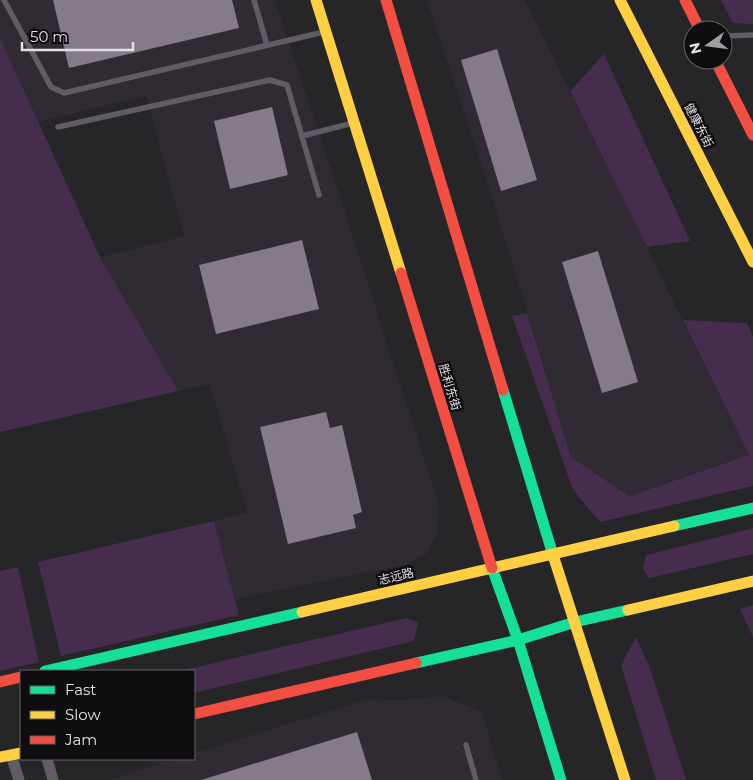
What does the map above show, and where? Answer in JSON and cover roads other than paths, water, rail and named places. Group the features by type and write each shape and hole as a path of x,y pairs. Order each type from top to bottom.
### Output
{"main road":[{"name":"胜利东街","path":"316,0 492,568 518,640 561,780"},
{"path":"386,0 553,555 625,780"},
{"name":"健康东街","path":"620,0 753,262"},
{"path":"685,0 695,20"},
{"path":"720,70 753,135"},
{"name":"志远路","path":"49,670 753,508"},
{"path":"195,714 518,640 576,622 753,581"},
{"path":"0,682 20,677"}],"street":[{"path":"11,755 19,780"},
{"path":"46,760 53,780"}],"lane":[{"path":"4,0 51,87 64,93 326,31"},
{"path":"254,0 267,45"},
{"path":"733,36 753,35"},
{"path":"58,127 270,80 287,85 319,195"},
{"path":"302,136 354,123"},
{"path":"466,746 476,780"}]}
